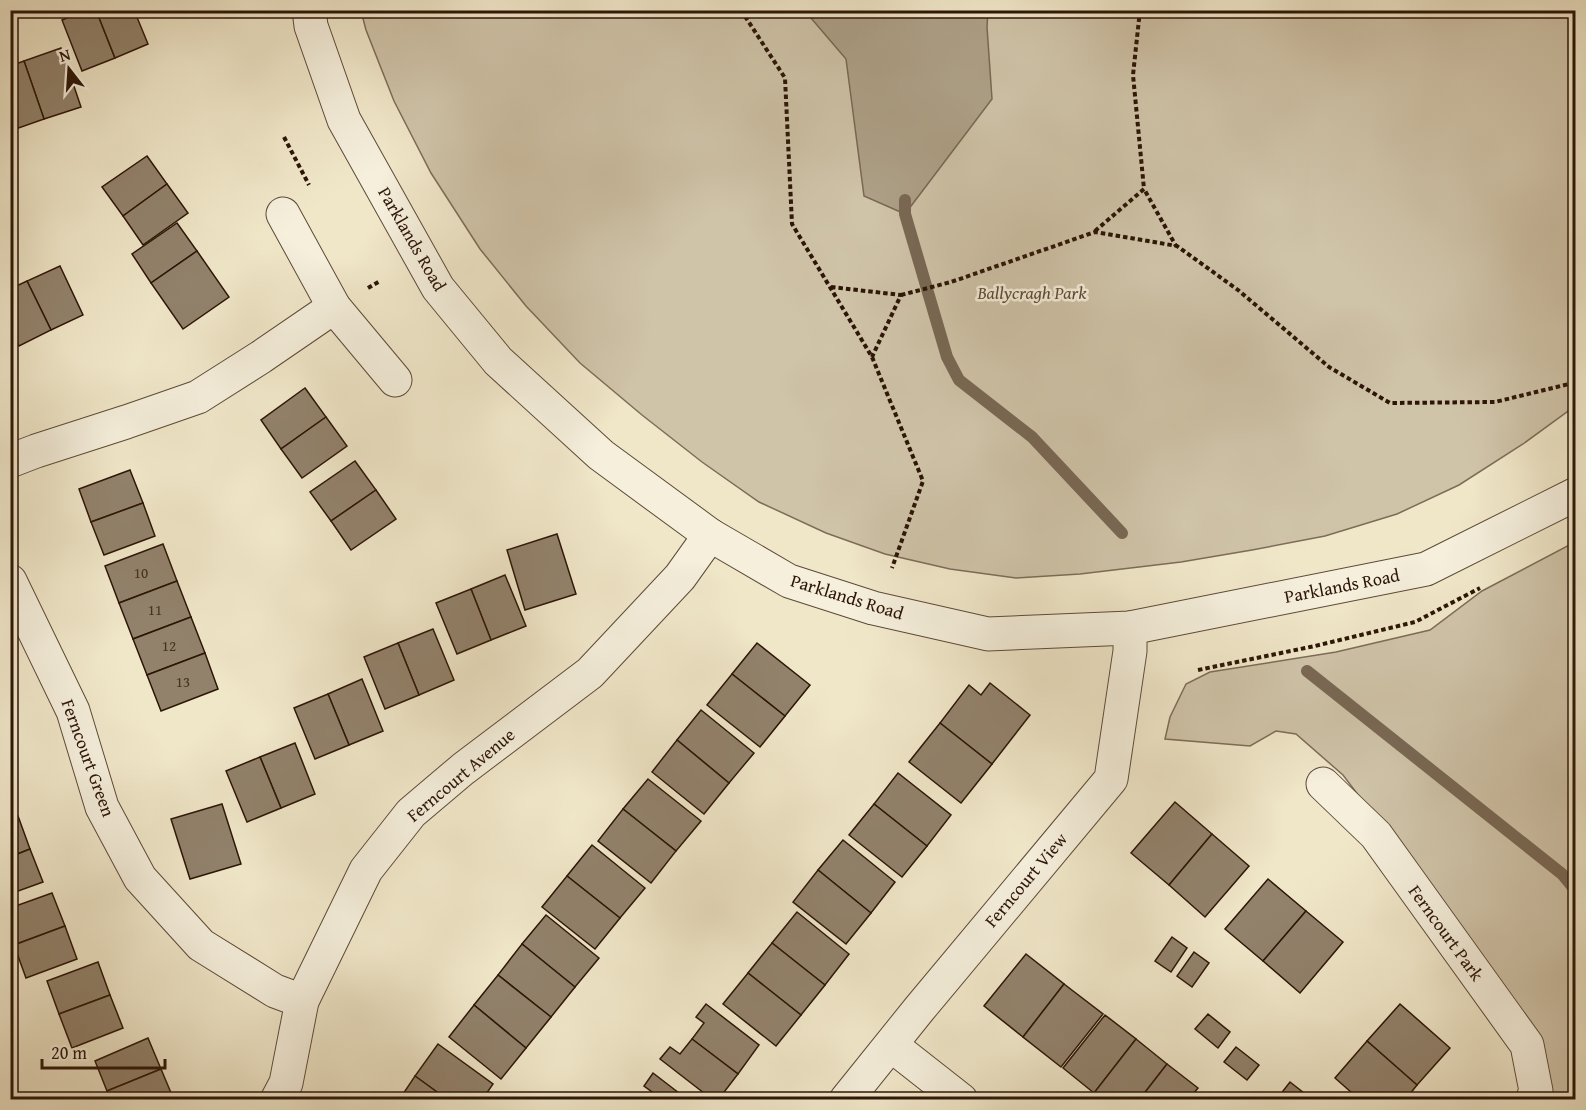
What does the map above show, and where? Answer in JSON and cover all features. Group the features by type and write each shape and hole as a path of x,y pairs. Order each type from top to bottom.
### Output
{"street":[{"name":"Parklands Road","path":"309,10 311,26 344,120 438,288 498,361 601,455 710,535 789,581 873,608 988,634 1130,628 1426,569 1575,494"},
{"path":"283,214 334,308 394,380"},
{"path":"10,461 198,397 334,308"},
{"name":"Ferncourt Avenue","path":"277,1100 286,1083 302,1001 366,870 411,813 463,769 590,673 680,577 710,535"},
{"name":"Ferncourt Green","path":"10,581 73,711 102,807 140,878 201,945 275,991 302,1001"},
{"name":"Ferncourt View","path":"846,1100 1111,779 1130,651 1130,628"},
{"name":"Ferncourt Park","path":"1323,784 1376,835 1527,1045 1536,1091 1532,1100"},
{"path":"891,1045 961,1100"}],"path":[{"path":"741,10 785,78 792,224 872,357 923,481 892,568"},
{"path":"1140,10 1133,75 1144,189 1177,246 1238,290 1329,367 1390,403 1495,402 1569,384 1575,378"},
{"path":"831,287 901,295 951,282 1095,232 1144,189"},
{"path":"1095,232 1177,246"},
{"path":"366,290 380,280"},
{"path":"872,357 901,295"},
{"path":"1569,384 1575,391"}],"green space":[{"name":"Ballycragh Park","path":"361,11 1575,11 1575,406 1523,444 1459,485 1397,514 1325,536 1181,562 1080,574 1016,578 950,569 885,554 826,533 759,502 702,462 580,363 526,306 480,249 431,173 394,101 366,30"},
{"path":"1575,542 1575,1099 1546,1099 1384,829 1343,775 1296,734 1276,731 1250,746 1165,739 1170,717 1186,684 1210,672 1336,652 1430,630 1482,591"}],"shaded area":[{"path":"805,11 988,11 992,99 905,214 864,196 846,59"}],"building":[{"path":"86,10 96,10 115,58 82,71 62,20"},
{"path":"96,10 134,10 148,44 115,58"},
{"path":"61,48 81,107 44,119 24,61"},
{"path":"24,61 44,119 10,131 10,66"},
{"path":"147,156 167,184 123,216 102,187"},
{"path":"167,184 188,213 143,245 123,216"},
{"path":"177,223 197,251 151,283 132,254"},
{"path":"197,251 229,297 183,329 151,283"},
{"path":"60,266 83,315 51,330 27,281"},
{"path":"27,281 51,330 19,346 10,328 10,289"},
{"path":"305,388 326,417 281,449 261,420"},
{"path":"326,417 347,446 302,478 281,449"},
{"path":"355,461 376,490 331,521 310,492"},
{"path":"130,470 143,503 91,522 79,489"},
{"path":"376,490 396,519 351,550 331,521"},
{"path":"143,503 155,536 104,555 91,522"},
{"path":"557,534 576,594 525,610 507,550"},
{"path":"163,544 177,581 119,603 105,566"},
{"path":"505,575 526,626 491,640 471,589"},
{"path":"177,581 191,617 133,639 119,603"},
{"path":"471,589 491,640 457,654 436,603"},
{"path":"191,617 205,653 147,675 133,639"},
{"path":"433,629 454,680 419,695 398,643"},
{"path":"398,643 419,695 385,709 364,657"},
{"path":"757,643 810,685 785,716 732,674"},
{"path":"205,653 218,689 161,711 147,675"},
{"path":"732,674 785,716 760,747 707,705"},
{"path":"362,679 383,731 349,745 328,694"},
{"path":"990,683 1030,715 992,764 940,723 969,685 981,695"},
{"path":"328,694 349,745 315,759 294,708"},
{"path":"701,710 754,753 729,783 677,740"},
{"path":"940,723 992,764 961,803 909,762"},
{"path":"677,740 729,783 704,814 652,772"},
{"path":"295,743 315,794 281,808 260,757"},
{"path":"260,757 281,808 247,822 226,771"},
{"path":"898,773 951,815 927,846 874,804"},
{"path":"648,779 701,821 676,851 623,809"},
{"path":"1175,802 1212,834 1169,885 1131,853"},
{"path":"222,804 241,864 190,879 171,819"},
{"path":"874,804 927,846 902,877 849,835"},
{"path":"623,809 676,851 651,883 598,841"},
{"path":"18,816 30,849 10,857 10,819"},
{"path":"1212,834 1249,866 1205,917 1169,885"},
{"path":"843,840 895,882 871,913 818,870"},
{"path":"592,845 645,888 620,918 567,876"},
{"path":"30,849 43,882 10,894 10,857"},
{"path":"818,870 871,913 846,944 793,902"},
{"path":"567,876 620,918 595,949 542,907"},
{"path":"1268,879 1306,911 1263,961 1225,929"},
{"path":"52,893 65,926 14,945 10,937 10,908"},
{"path":"1306,911 1343,942 1300,993 1263,961"},
{"path":"797,912 849,954 825,985 772,943"},
{"path":"546,915 599,958 575,987 522,944"},
{"path":"65,926 77,959 26,978 14,945"},
{"path":"1172,937 1187,948 1171,972 1155,961"},
{"path":"772,943 825,985 801,1015 748,973"},
{"path":"522,944 575,987 551,1017 498,975"},
{"path":"1194,952 1209,963 1192,987 1177,976"},
{"path":"1026,954 1064,984 1023,1037 984,1006"},
{"path":"98,962 110,995 59,1014 47,981"},
{"path":"748,973 801,1015 776,1046 723,1004"},
{"path":"498,975 551,1017 526,1048 474,1005"},
{"path":"1064,984 1103,1014 1061,1067 1023,1037"},
{"path":"110,995 123,1028 72,1048 59,1014"},
{"path":"706,1004 759,1045 738,1074 692,1039 704,1023 696,1017"},
{"path":"1400,1004 1450,1048 1417,1085 1367,1041"},
{"path":"474,1005 526,1048 501,1079 449,1037"},
{"path":"1208,1014 1230,1032 1218,1048 1195,1029"},
{"path":"1105,1015 1136,1039 1094,1093 1063,1068"},
{"path":"148,1038 161,1069 107,1091 95,1061"},
{"path":"692,1039 738,1074 718,1100 713,1100 660,1059 670,1047 680,1054"},
{"path":"1136,1039 1167,1064 1139,1100 1103,1100 1094,1093"},
{"path":"1367,1041 1417,1085 1405,1100 1360,1100 1335,1078"},
{"path":"438,1044 493,1084 482,1100 448,1100 415,1076"},
{"path":"1236,1047 1259,1065 1247,1080 1224,1062"},
{"path":"1167,1064 1198,1088 1188,1100 1139,1100"},
{"path":"161,1069 174,1100 111,1100 107,1091"},
{"path":"653,1073 688,1100 646,1100 652,1092 644,1086"},
{"path":"415,1076 448,1100 399,1100"},
{"path":"1290,1082 1313,1100 1276,1100"}],"waterway":[{"path":"905,200 905,214 947,357 959,380 1032,437 1122,533"},
{"path":"1307,671 1562,874 1576,891"}]}
